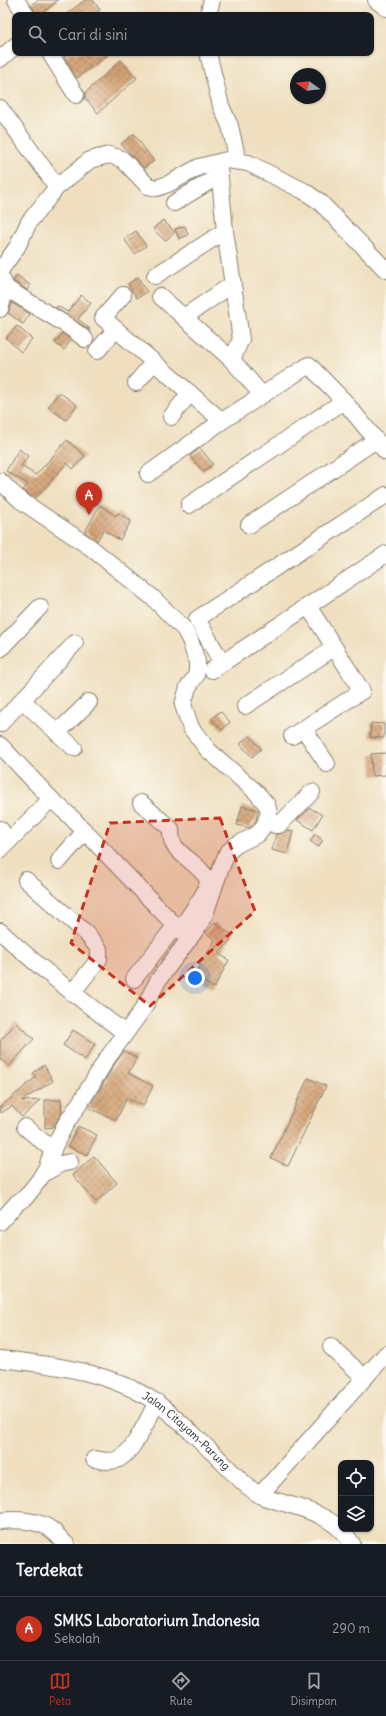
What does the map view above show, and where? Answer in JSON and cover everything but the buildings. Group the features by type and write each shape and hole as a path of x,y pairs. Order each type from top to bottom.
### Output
{"street":[{"path":"16,0 24,12"},
{"path":"209,12 212,0"},
{"path":"376,0 386,8"},
{"path":"0,59 12,49"},
{"path":"52,56 76,95"},
{"path":"209,56 217,93 230,126 238,161"},
{"path":"0,108 56,187"},
{"path":"0,309 2,278 29,222 56,187 90,160 109,155 122,159 148,186 157,188 168,184 199,167 227,160 248,163 312,195 341,222 386,270"},
{"path":"174,203 219,171 225,231 241,339 232,360"},
{"path":"155,276 225,231"},
{"path":"2,278 85,339"},
{"path":"184,317 233,284"},
{"path":"123,295 103,318 222,421"},
{"path":"160,296 232,360 262,395"},
{"path":"97,351 116,329"},
{"path":"136,383 154,362"},
{"path":"148,474 222,421 309,365 344,401 386,452"},
{"path":"171,417 190,393"},
{"path":"189,505 344,401"},
{"path":"249,525 376,440"},
{"path":"0,481 20,500 90,547 153,598 184,629 190,640 198,670 196,676 188,686 183,705 191,728 208,750 256,792 268,805 267,818 258,834 236,845 228,853 220,870 205,914 181,932 134,980"},
{"path":"386,495 196,619 217,666 386,554"},
{"path":"308,606 362,691 298,732 327,764"},
{"path":"0,649 40,607"},
{"path":"0,724 75,643"},
{"path":"245,706 334,648"},
{"path":"22,700 74,748"},
{"path":"57,733 90,702"},
{"path":"0,745 51,799 85,830 181,932"},
{"path":"267,818 275,825 279,825 312,792"},
{"path":"3,840 51,799"},
{"path":"0,1221 17,1203 26,1197 43,1174 65,1125 125,1033 143,1009 181,932 209,882 206,874 174,845 171,837 171,829 141,803"},
{"path":"59,861 85,830"},
{"path":"26,880 86,934 99,949 98,959 72,993"},
{"path":"0,931 19,949 72,993 125,1033"},
{"path":"25,1127 53,1150"},
{"path":"43,1174 60,1164 70,1162"},
{"path":"331,1347 364,1377"},
{"path":"260,1495 386,1354"},
{"name":"Jalan Citayam-Parung","path":"0,1359 72,1370 107,1379 136,1390 157,1402 212,1451 238,1478 260,1495 303,1508 325,1517 338,1526 352,1544"},
{"path":"94,1459 107,1461 118,1460 130,1450 157,1402"},
{"path":"0,1521 18,1520 36,1523 51,1529 66,1544"}],"highlighted area":[{"path":"220,818 255,911 150,1006 71,943 110,823"}],"place":[{"name":"SMKS Laboratorium Indonesia","path":"89,515"}]}
